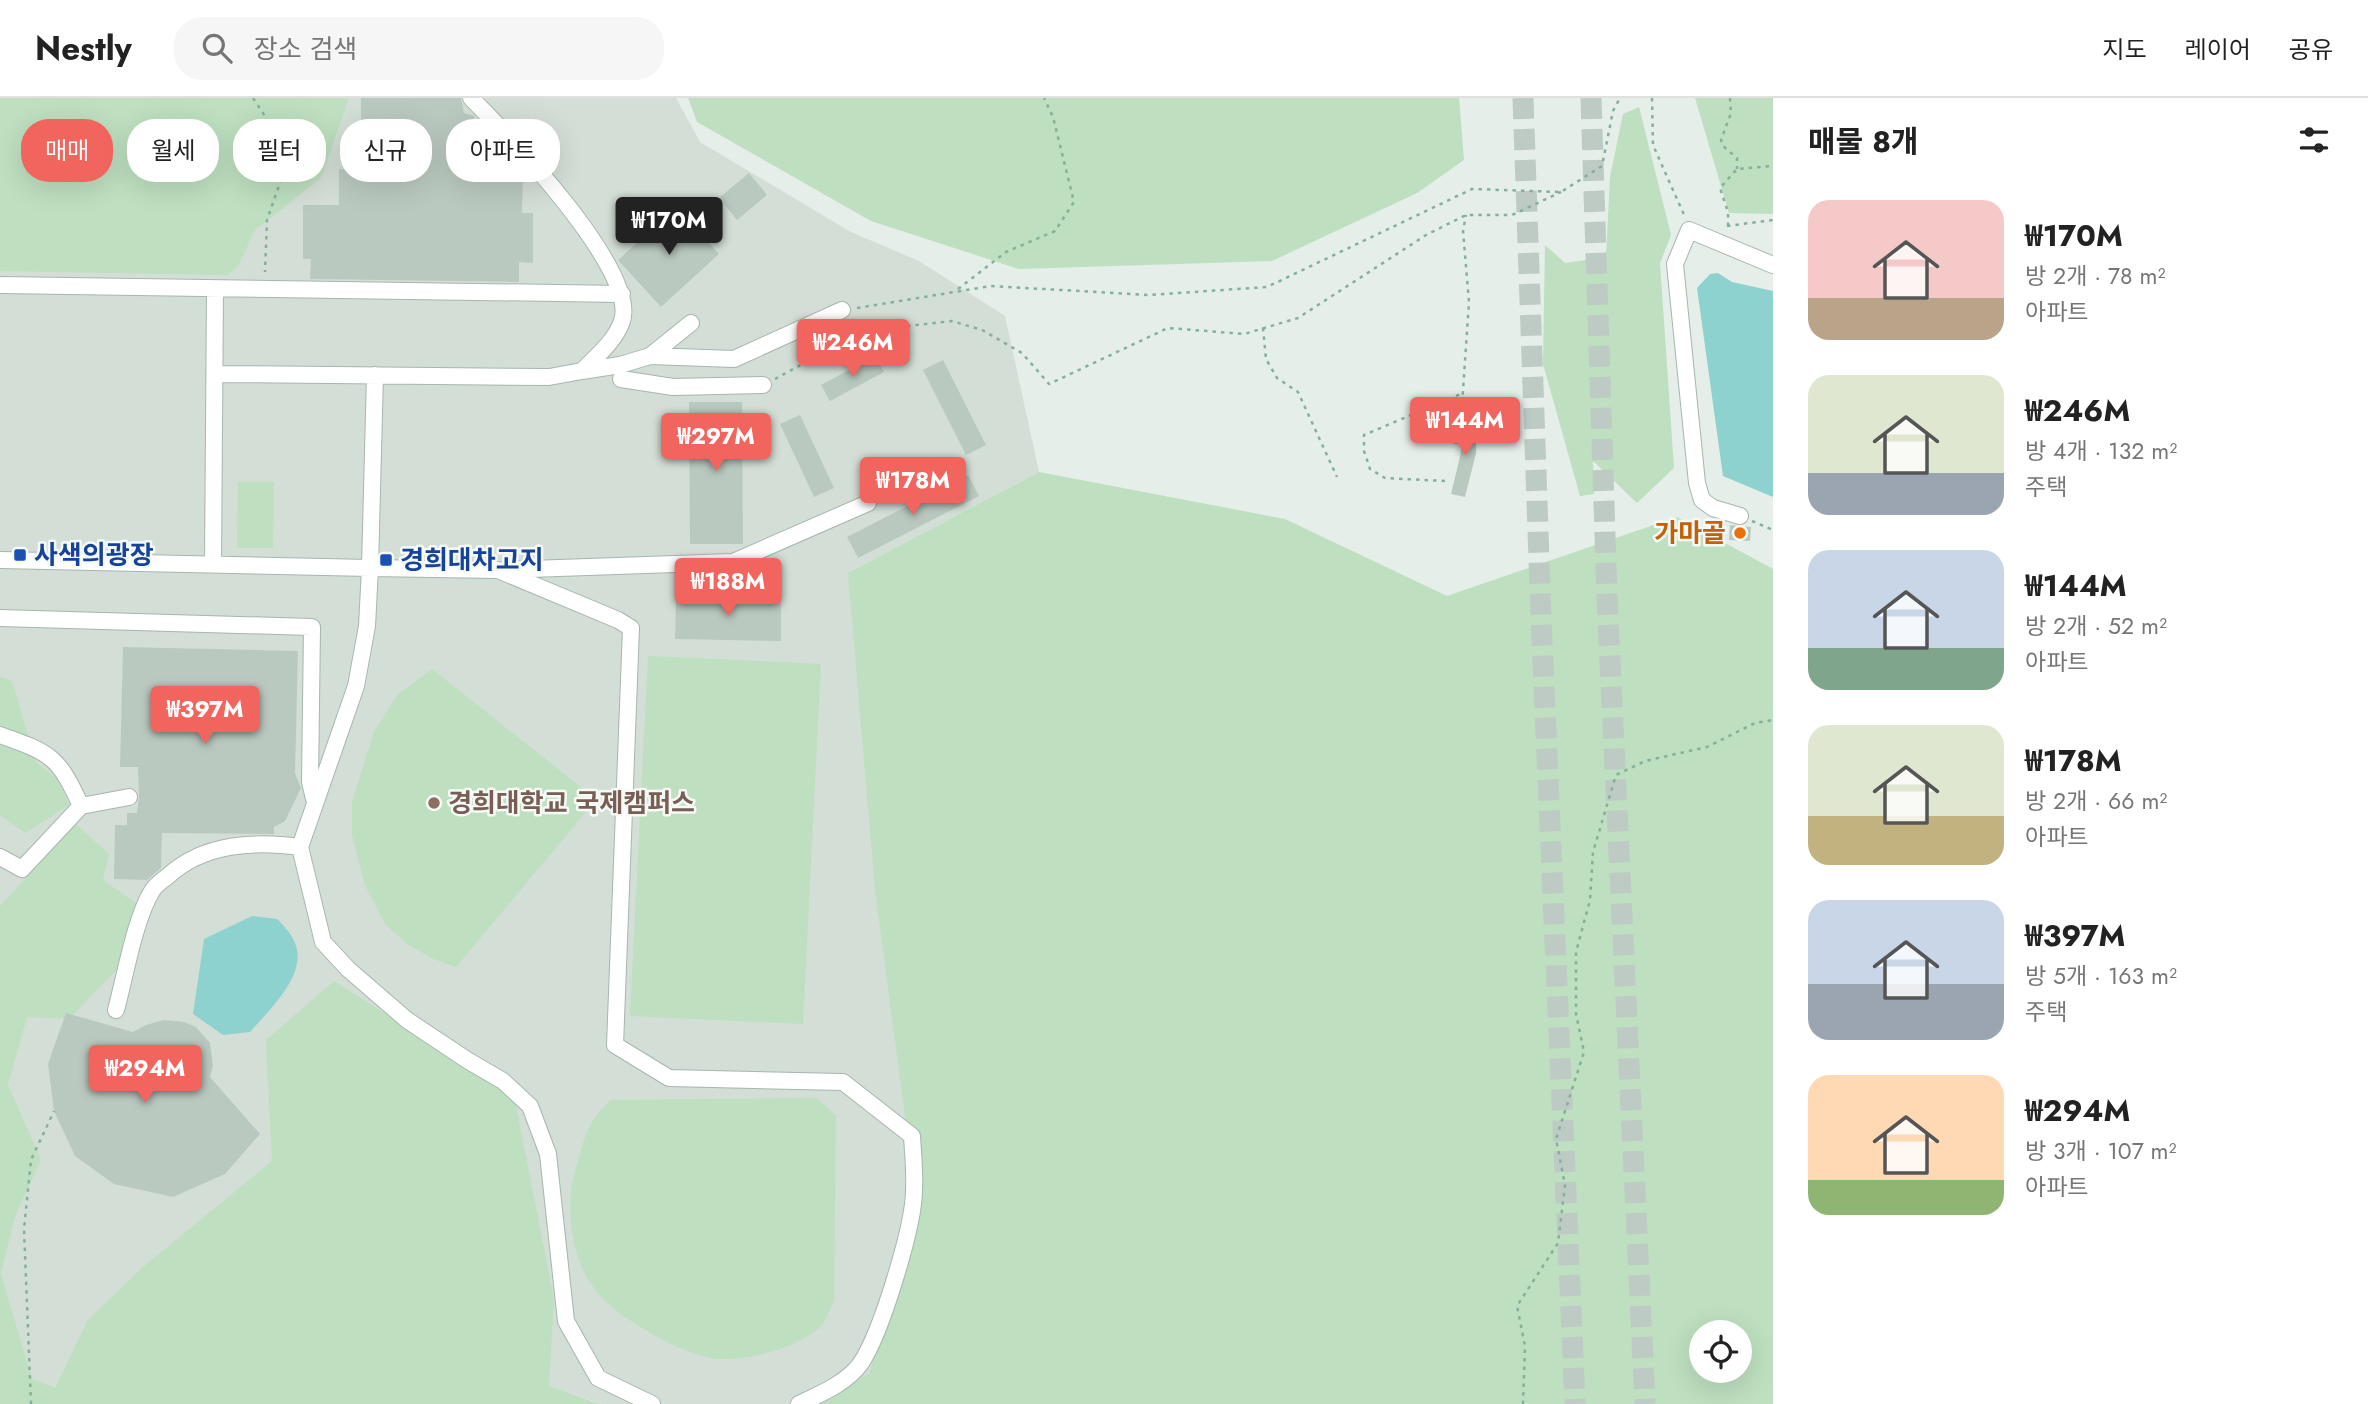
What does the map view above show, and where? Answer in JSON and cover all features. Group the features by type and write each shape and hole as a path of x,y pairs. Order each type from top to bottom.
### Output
{"street":[{"path":"471,98 511,138 600,248 622,294 623,320 607,345 582,371"},
{"path":"1740,516 1713,508 1702,500 1697,483 1675,264 1689,230 1773,265"},
{"path":"0,285 622,294"},
{"path":"213,565 215,289"},
{"path":"215,374 549,377 620,365 650,356 734,359 842,310"},
{"path":"650,356 691,323"},
{"path":"375,375 367,626 355,686 300,848 323,943 348,969 407,1020 503,1081 530,1106 548,1154 566,1321 598,1378 652,1404"},
{"path":"621,379 673,387 763,385"},
{"path":"0,561 498,570 733,562 868,503"},
{"path":"498,570 618,620 631,628 614,1045 669,1078 843,1082 912,1136 915,1192 907,1237 880,1321 860,1364 833,1387 799,1404"},
{"path":"0,618 312,628 310,782 314,802"},
{"path":"0,735 42,750 65,772 80,806"},
{"path":"1,859 22,869 80,806 129,797"},
{"path":"116,1010 140,921 152,890 179,866 218,848 267,843 300,848"}],"path":[{"path":"253,98 290,154 267,220 264,267 267,289"},
{"path":"956,291 1006,252 1055,231 1074,202 1053,117 1045,98"},
{"path":"763,385 863,331 952,321 982,330 1022,353 1049,384 1168,328 1244,334 1298,318 1426,235 1466,215 1512,215 1561,192 1602,166 1613,111 1620,98"},
{"path":"1652,98 1653,145 1689,230"},
{"path":"1728,226 1728,212 1720,188 1737,169 1737,158 1723,146 1721,140 1731,113 1730,98"},
{"path":"1737,169 1773,166"},
{"path":"842,310 990,286 1149,295 1268,287 1472,189 1561,192"},
{"path":"1461,420 1469,302 1463,231 1466,215"},
{"path":"1710,238 1728,226 1773,220"},
{"path":"1263,328 1266,359 1278,378 1298,392 1337,477"},
{"path":"1445,481 1385,478 1370,469 1364,451 1364,435 1463,393"},
{"path":"1740,516 1773,530"},
{"path":"1523,1404 1525,1346 1517,1306 1558,1243 1564,1185 1556,1139 1584,1052 1576,1014 1576,953 1590,900 1594,852 1616,775 1645,761 1707,747 1755,723 1773,720"},
{"path":"32,1404 24,1229 31,1160 54,1111"}],"shaded area":[{"name":"경희대학교 국제캠퍼스","path":"0,98 676,98 700,142 851,232 919,261 1005,316 1039,472 848,573 928,1173 869,1374 841,1404 602,1404 533,1381 75,1404 0,1404"}],"green space":[{"path":"0,98 349,98 326,164 326,119 233,119 233,182 316,182 255,230 238,266 227,275 0,271"},
{"path":"688,98 1459,98 1464,160 1417,193 1272,261 1019,269 871,221 697,122"},
{"path":"1695,98 1773,98 1773,214 1729,213"},
{"path":"1639,107 1671,235 1660,263 1674,468 1637,503 1593,461 1594,494 1580,496 1543,364 1545,245 1565,263 1606,257 1610,177 1623,114"},
{"path":"1039,472 1285,519 1447,596 1677,517 1773,569 1773,1404 801,1404 869,1374 907,1237 915,1192 875,889 848,573"},
{"path":"238,482 274,482 273,548 237,548"},
{"path":"648,656 821,664 803,1024 630,1016"},
{"path":"432,669 587,792 590,807 456,967 431,958 406,943 385,924 365,885 352,835 352,802 374,732 397,695"},
{"path":"0,677 12,681 36,762 60,781 69,805 25,833 0,815"},
{"path":"76,824 109,854 103,880 137,904 120,966 69,1019 27,1017 8,1085 41,1160 15,1216 1,1274 32,1379 55,1388 88,1320 143,1267 272,1161 266,1040 334,981 514,1096 554,1299 549,1386 600,1404 0,1404 0,906"},
{"path":"816,1098 836,1115 834,1300 819,1328 785,1347 758,1355 720,1359 705,1357 671,1344 635,1324 606,1302 596,1291 580,1262 570,1213 573,1180 583,1145 598,1114 611,1100"}],"water":[{"path":"1718,273 1732,282 1773,291 1773,497 1723,476 1697,288 1710,274"},
{"path":"252,916 277,919 284,926 294,941 297,966 285,990 250,1032 223,1035 193,1014 204,939"}],"building":[{"path":"361,98 461,98 464,113 474,116 474,119 446,119 446,182 523,182 522,213 533,213 533,263 519,262 519,282 310,279 311,259 303,259 303,205 339,205 339,169 340,182 432,182 432,119 361,119"},
{"path":"749,173 767,195 737,220 719,198"},
{"path":"676,207 719,254 661,307 618,260"},
{"path":"875,356 884,372 830,401 821,385"},
{"path":"943,360 986,445 966,455 923,370"},
{"path":"689,402 742,402 743,544 690,544"},
{"path":"1471,411 1476,412 1476,453 1465,497 1451,494 1463,444 1454,444 1454,432 1466,432"},
{"path":"800,415 834,488 814,497 780,424"},
{"path":"968,475 979,496 858,558 847,537"},
{"name":"가마골","path":"1730,525 1751,527 1750,541 1729,540"},
{"path":"676,596 781,597 781,641 675,639"},
{"path":"123,647 298,651 295,773 301,788 285,821 274,827 274,834 162,833 161,868 147,880 114,879 115,825 127,825 127,813 137,813 139,796 138,767 120,767"},
{"path":"66,1013 133,1032 164,1020 184,1022 196,1027 210,1043 213,1066 210,1077 260,1134 225,1174 173,1197 114,1184 75,1156 54,1111 48,1064"}],"tunnel":[{"path":"1523,98 1541,617 1575,1404"},
{"path":"1591,98 1607,598 1645,1404"}],"place":[{"name":"가마골","path":"1740,533"},
{"name":"사색의광장","path":"20,555"},
{"name":"경희대차고지","path":"386,560"},
{"name":"경희대학교 국제캠퍼스","path":"434,803"}]}
